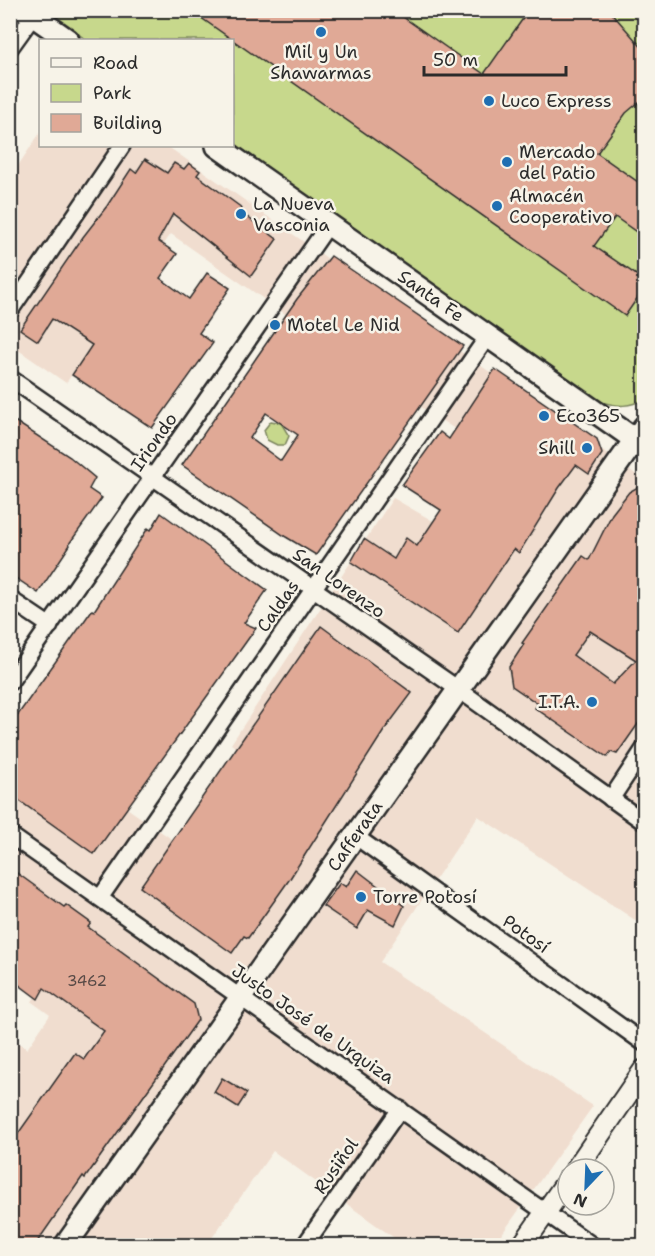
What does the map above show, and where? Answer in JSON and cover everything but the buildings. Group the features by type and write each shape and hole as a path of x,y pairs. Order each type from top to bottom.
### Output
{"main road":[{"path":"29,13 67,39"},
{"name":"Santa Fe","path":"218,147 488,336 642,437"},
{"name":"Cafferata","path":"65,1245 458,689 642,437"}],"street":[{"path":"10,48 29,13"},
{"path":"10,311 121,147"},
{"name":"Iriondo","path":"10,682 329,224"},
{"name":"Caldas","path":"100,898 488,336"},
{"name":"San Lorenzo","path":"10,378 458,689 645,822"},
{"path":"10,599 50,626"},
{"path":"611,799 645,750"},
{"name":"Justo José de Urquiza","path":"10,835 593,1245"},
{"name":"Potosí","path":"355,836 645,1043"},
{"path":"584,1157 645,1070"},
{"name":"Rusiñol","path":"304,1245 400,1109"},
{"path":"522,1245 556,1197"}],"shaded area":[{"path":"39,134 39,147 168,147 644,480 644,926 478,816 380,962 593,1106 494,1245 404,1245 273,1151 207,1245 10,1245 11,1037 27,1049 50,1015 32,1002 35,996 11,978 11,728 189,851 273,773 231,744 393,498 452,532 502,460 365,370 171,234 66,383 11,345 11,176"}],"green space":[{"path":"44,11 644,11 644,399 634,404 624,405 602,402 234,144 234,39 86,39"},
{"path":"271,421 281,423 289,436 285,445 277,445 267,440 264,430"}],"place":[{"name":"Mil y Un Shawarmas","path":"321,32"},
{"name":"Luco Express","path":"489,101"},
{"name":"Mercado del Patio","path":"507,162"},
{"name":"Almacén Cooperativo","path":"497,206"},
{"name":"La Nueva Vasconia","path":"241,214"},
{"name":"Motel Le Nid","path":"275,325"},
{"name":"Eco365","path":"544,416"},
{"name":"Shill","path":"587,448"},
{"name":"I.T.A.","path":"592,702"},
{"name":"Torre Potosí","path":"361,897"}]}
